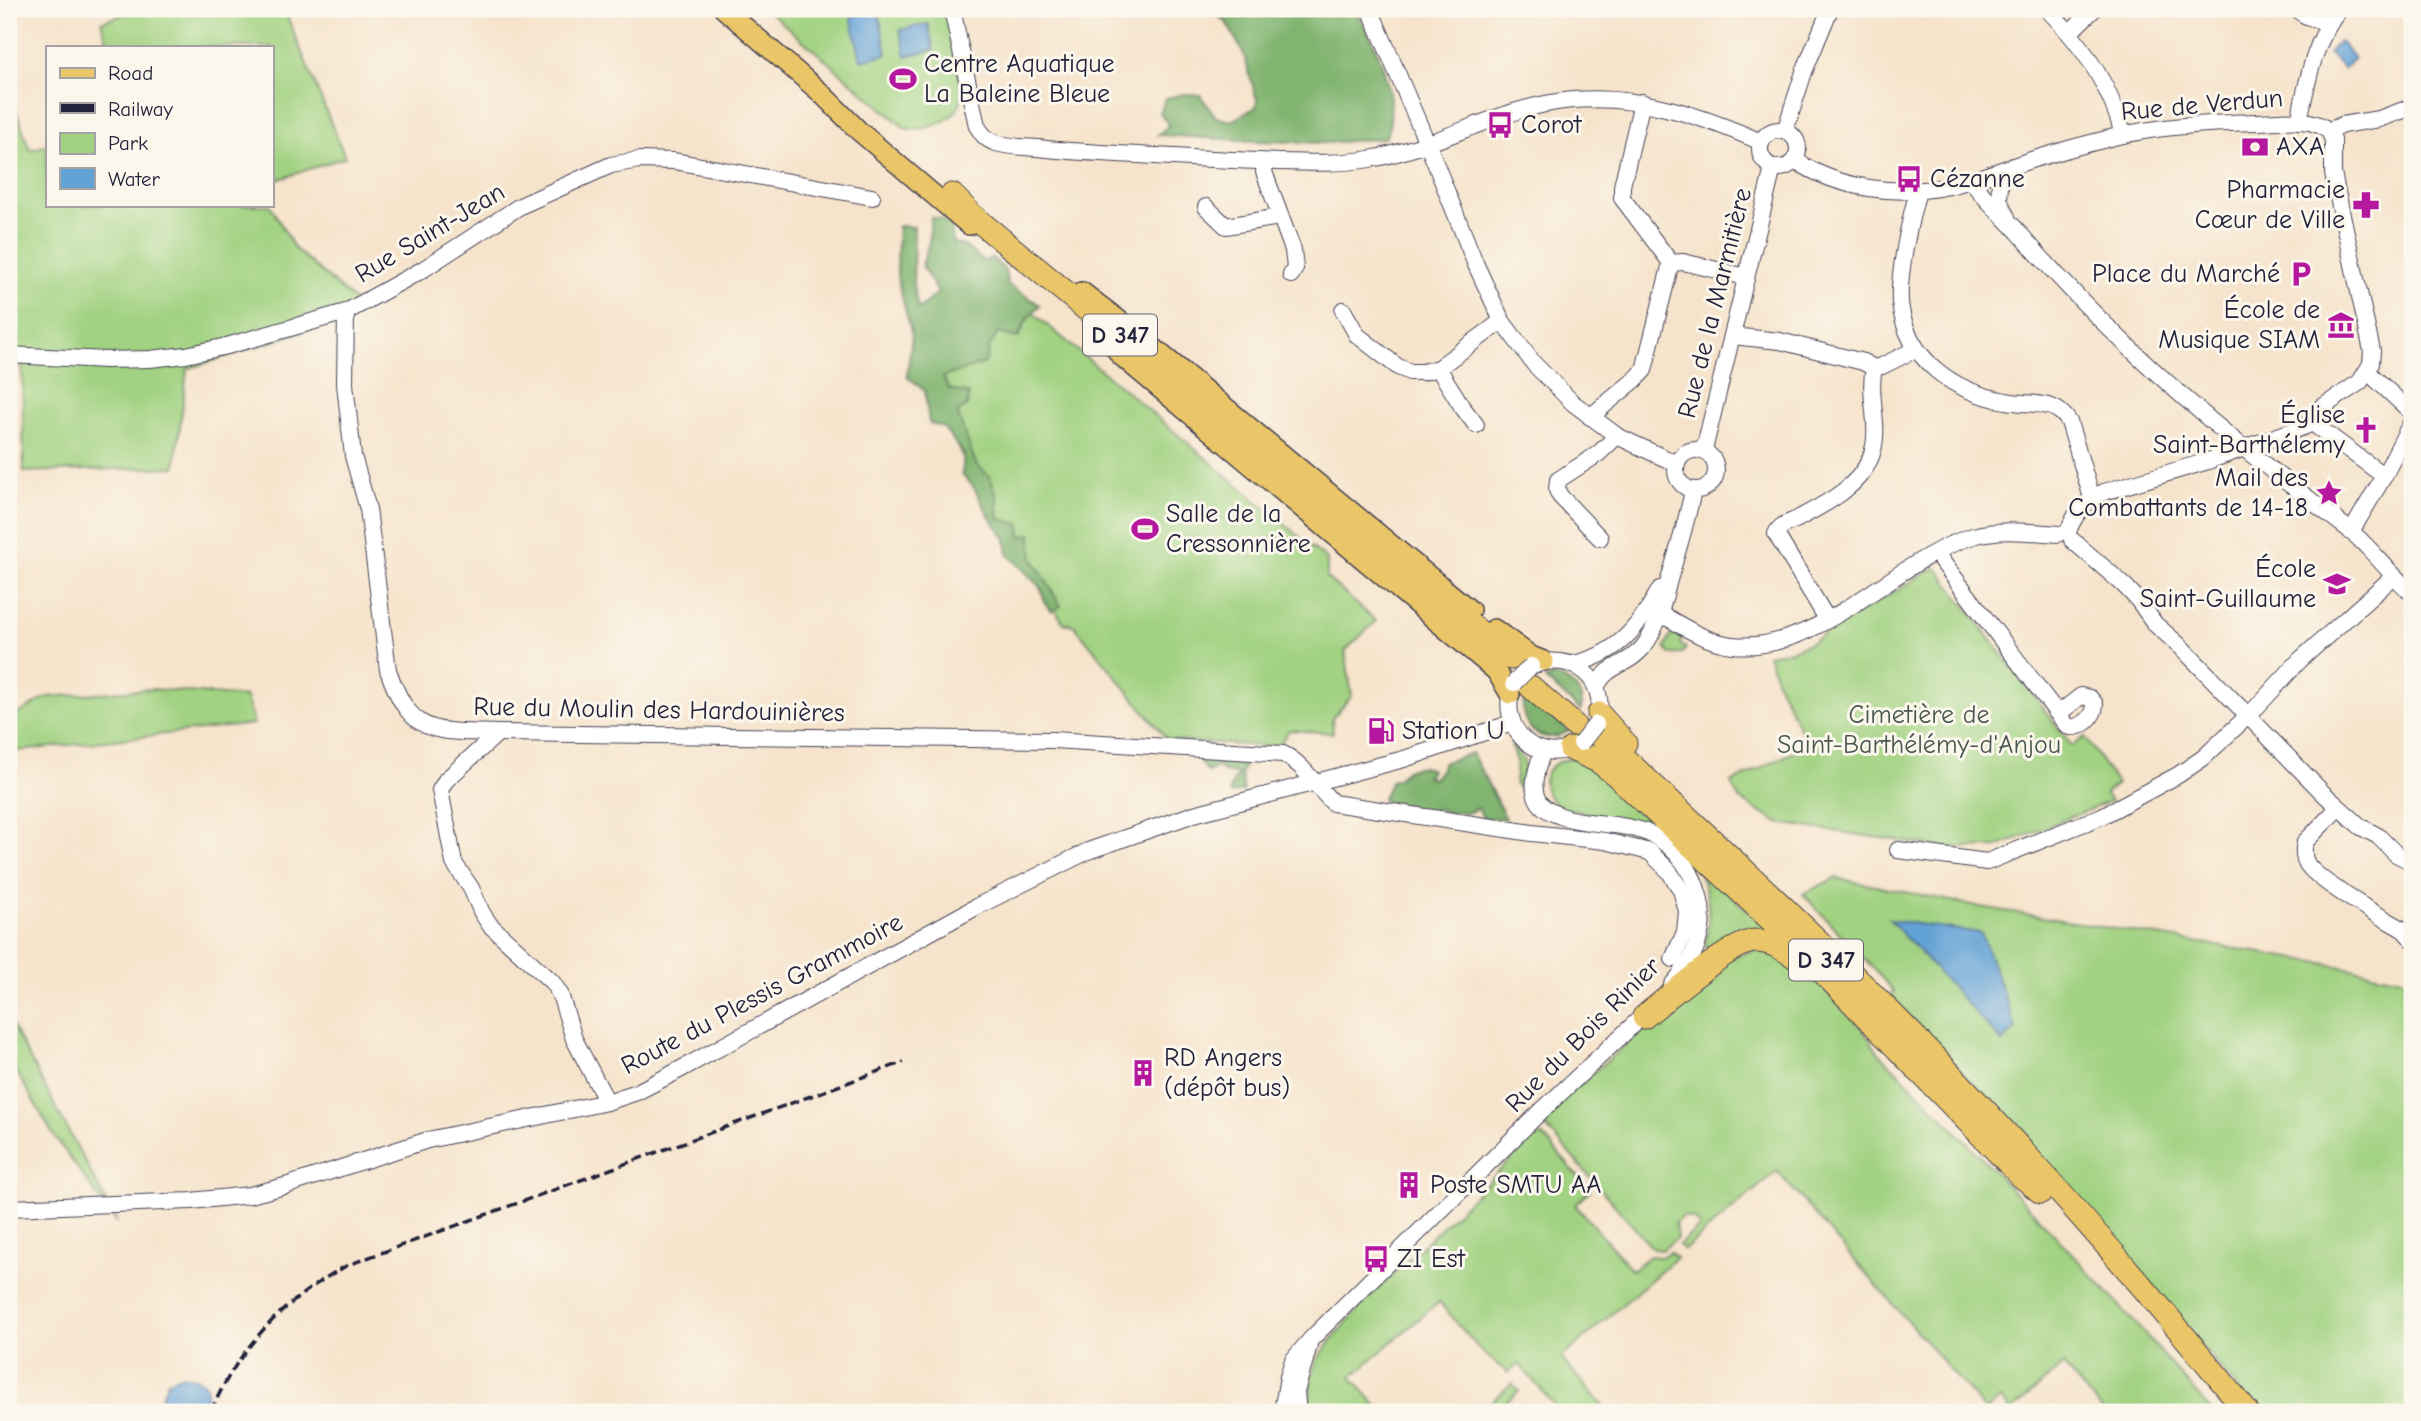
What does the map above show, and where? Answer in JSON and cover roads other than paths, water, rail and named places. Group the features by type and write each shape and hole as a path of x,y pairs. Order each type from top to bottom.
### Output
{"highway":[{"name":"D 347","path":"952,195 974,217 1258,448 1523,674 1749,884 1934,1072 2117,1277 2227,1412"},
{"name":"D 347","path":"1108,337 1523,674"},
{"path":"1587,731 1598,761 1646,802 1785,933 2020,1175 2041,1192"},
{"path":"1587,731 1619,738 1724,834 1837,946 1931,1047 1938,1061 2065,1197 2247,1412"},
{"path":"1644,1017 1726,952 1742,943 1755,941 1770,943 1800,960 1866,1019"}],"main road":[{"name":"D 347","path":"724,9 953,212 1108,337"},
{"path":"820,92 1137,334 1512,644 1531,656 1523,674 1496,671 1130,364 1108,337"}],"street":[{"path":"952,9 974,116 982,136 1006,145 1065,151 1266,162 1308,163 1370,159 1427,144 1501,115 1533,106 1573,100 1608,99 1642,102 1702,117 1761,142"},
{"path":"1370,9 1476,265 1502,321 1546,378 1590,417 1617,436 1677,464"},
{"path":"1785,131 1804,72 1830,9"},
{"path":"2047,9 2085,52 2112,103 2123,135"},
{"path":"2070,32 2094,9"},
{"path":"2298,9 2303,15 2328,24"},
{"path":"2299,121 2314,57 2328,24 2340,9"},
{"path":"1642,102 1622,186 1622,198 1671,263"},
{"path":"2066,534 2076,514 2092,498 2110,489 2208,461 2298,429 2311,422 2321,408 2356,386 2368,372 2372,351 2334,181 2333,140 2329,131 2342,125 2379,119 2412,107"},
{"name":"Rue de Verdun","path":"1795,160 1847,182 1871,188 1918,191 1971,180 2062,150 2123,135 2218,123 2299,121 2317,124 2329,131"},
{"path":"1785,131 1797,145 1795,160 1783,168 1773,167 1761,157 1761,142 1770,132 1785,131"},
{"name":"Rue Saint-Jean","path":"9,355 150,359 186,355 346,312 422,270 520,206 611,165 639,160 674,160 872,197"},
{"path":"1266,162 1264,172 1293,250 1295,268 1291,275"},
{"name":"Rue de la Marmitière","path":"1704,450 1773,167"},
{"path":"1998,172 1999,200 2008,219"},
{"path":"1971,180 1981,196 2008,219 2106,326 2244,448 2351,532 2393,577 2412,593"},
{"path":"1918,191 1900,301 1916,349 1939,374 1969,392 2007,401 2047,404 2064,414 2069,422 2092,498"},
{"path":"1206,207 1226,226 1280,217"},
{"path":"1671,263 1683,262 1746,277"},
{"path":"1590,417 1644,370 1671,263"},
{"path":"1343,310 1357,335 1398,367 1410,372 1438,368 1502,321"},
{"name":"Rue du Moulin des Hardouinières","path":"346,312 345,384 353,456 368,509 388,670 395,690 416,719 427,727 440,731 498,733 1080,742 1283,754 1296,760 1333,803 1532,833 1605,841 1650,852 1669,871 1681,890 1687,911 1685,932 1673,959"},
{"path":"1732,336 1780,341 1863,362 1874,368"},
{"path":"1874,368 1916,349"},
{"path":"1438,368 1476,425"},
{"path":"1827,619 1776,534 1780,526 1799,518 1846,489 1870,460 1877,432 1871,398 1874,368"},
{"path":"2368,372 2412,413"},
{"path":"2351,532 2385,476 2412,421"},
{"path":"2311,422 2385,476"},
{"path":"1600,538 1560,496 1557,491 1558,480 1598,454 1617,436"},
{"path":"1704,450 1714,459 1717,472 1706,488 1693,490 1680,481 1677,464 1684,453 1704,450"},
{"path":"1596,688 1607,671 1626,662 1646,644 1659,613 1685,531 1693,490"},
{"path":"1659,613 1701,636 1731,645 1765,644 1798,635 1960,541 1995,531 2066,534 2131,592 2155,624 2180,646 2338,808 2361,827 2378,836 2396,854 2412,862"},
{"path":"1938,552 1941,560 2058,714"},
{"path":"1572,664 1604,655 1631,632 1651,605 1674,562"},
{"path":"1898,850 1987,862 2102,816 2178,775 2203,758 2248,716 2300,660 2393,577"},
{"path":"1558,660 1572,664 1582,670 1596,688 1600,701 1587,731 1557,751 1530,745 1519,736 1508,709 1523,674 1558,660"},
{"name":"Route du Plessis Grammoire","path":"9,1208 191,1201 250,1195 428,1140 607,1102 637,1092 670,1075 976,906 1065,861 1129,835 1194,814 1404,759 1512,723"},
{"path":"498,733 446,780 440,790 454,863 471,888 490,925 552,982 560,994 574,1039 607,1102"},
{"name":"Rue du Bois Rinier","path":"1282,1412 1287,1377 1293,1360 1311,1339 1534,1118 1644,1017 1690,962 1702,928 1702,909 1697,889 1678,854 1661,839 1637,829 1578,821 1557,815 1544,807 1537,800 1535,790 1535,777 1543,750"},
{"path":"2338,808 2305,842 2303,849 2307,863 2329,883 2404,930 2412,939"},
{"name":"Rue du Bois Rinier","path":"1298,1412 1296,1392 1311,1339"}],"water":[{"path":"878,10 887,54 861,60 851,16"},
{"path":"928,24 934,50 906,56 900,30"},
{"path":"2339,41 2354,58 2344,69 2328,53"},
{"path":"1890,920 1981,933 2016,1029 2002,1042"},
{"path":"183,1375 199,1379 206,1386 202,1412 155,1412 168,1381"}],"railway":[{"path":"211,1412 235,1366 266,1326 304,1293 348,1265 904,1062"}],"place":[{"name":"Centre Aquatique La Baleine Bleue","path":"903,79"},
{"name":"Corot","path":"1500,125"},
{"name":"AXA","path":"2255,147"},
{"name":"Cézanne","path":"1909,179"},
{"name":"Pharmacie Cœur de Ville","path":"2366,205"},
{"name":"Place du Marché","path":"2301,274"},
{"name":"École de Musique SIAM","path":"2341,325"},
{"name":"Église Saint-Barthélemy","path":"2366,430"},
{"name":"Mail des Combattants de 14-18","path":"2329,493"},
{"name":"Salle de la Cressonnière","path":"1145,529"},
{"name":"École Saint-Guillaume","path":"2337,584"},
{"name":"Station U","path":"1381,731"},
{"name":"RD Angers (dépôt bus)","path":"1143,1073"},
{"name":"Poste SMTU AA","path":"1409,1185"},
{"name":"ZI Est","path":"1376,1259"}],"park label":[{"name":"Cimetière de Saint-Barthélémy-d'Anjou","path":"1919,730"}]}
